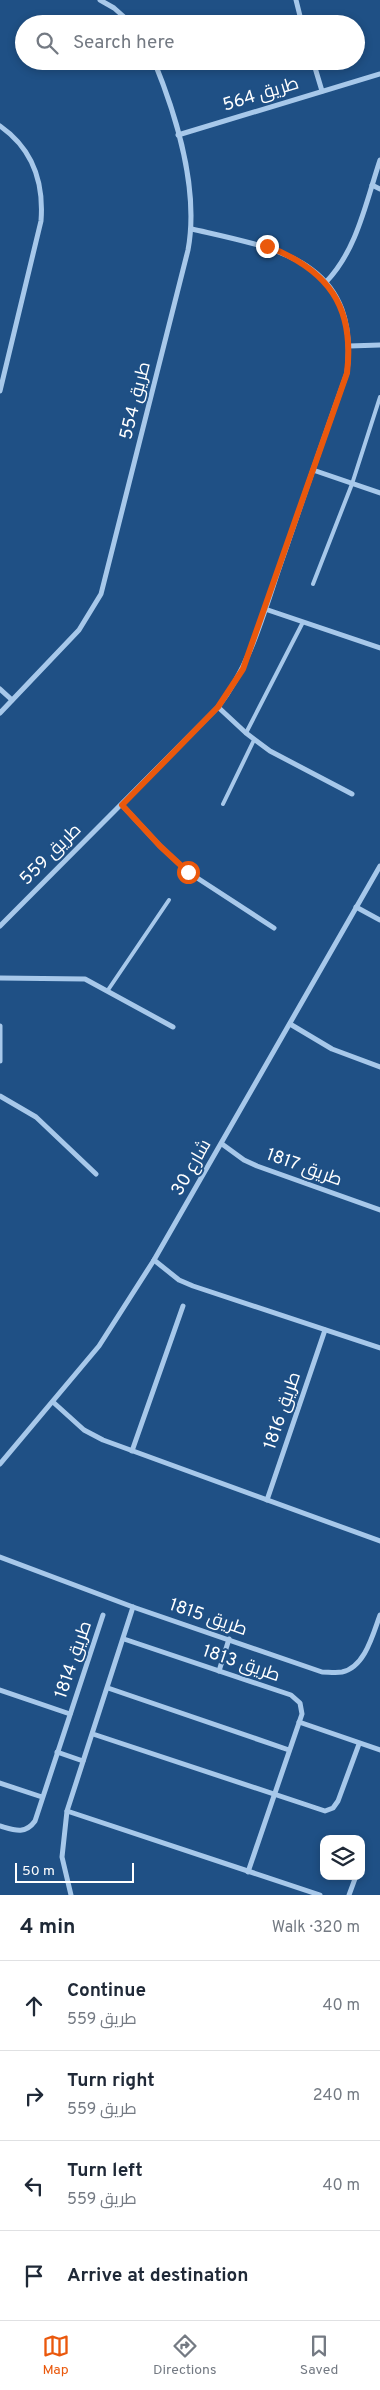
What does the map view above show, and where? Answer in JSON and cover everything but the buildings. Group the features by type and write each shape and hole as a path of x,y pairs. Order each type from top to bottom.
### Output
{"street":[{"path":"100,0 122,15"},
{"path":"296,0 300,15"},
{"name":"طريق 554","path":"0,713 79,630 100,594 192,229 190,194 178,135 157,70"},
{"path":"316,70 322,91"},
{"name":"طريق 564","path":"178,135 380,74"},
{"path":"0,126 24,147 34,164 40,182 43,202 41,221 0,391"},
{"path":"326,282 345,260 380,160"},
{"path":"372,185 380,188"},
{"name":"طريق 559","path":"0,926 218,707 243,669 347,373 349,346 340,306 326,282 308,266 267,246 192,229"},
{"path":"349,346 380,345"},
{"path":"313,470 380,493"},
{"path":"265,609 380,648"},
{"path":"0,689 12,700"},
{"path":"218,707 254,740 286,761 352,794"},
{"path":"122,805 167,853 188,872 274,928"},
{"name":"شارع 30","path":"0,1464 98,1346 154,1260 380,866"},
{"path":"356,907 380,920"},
{"path":"0,978 85,979 173,1027"},
{"path":"290,1024 332,1049 380,1067"},
{"path":"0,1026 0,1061"},
{"path":"0,1096 36,1117 96,1174"},
{"name":"طريق 1817","path":"222,1144 244,1160 257,1166 380,1210"},
{"path":"154,1260 172,1275 194,1286 380,1348"},
{"path":"132,1451 183,1306"},
{"name":"طريق 1816","path":"267,1500 325,1330"},
{"path":"53,1402 93,1436 380,1541"},
{"name":"طريق 1815","path":"0,1557 133,1607 322,1672 343,1672 356,1664 367,1649 380,1615"},
{"path":"71,1895 62,1857 67,1811 133,1607"},
{"name":"طريق 1814","path":"0,1826 15,1831 23,1831 30,1828 35,1821 104,1615"},
{"name":"طريق 1813","path":"124,1639 296,1698 302,1708 300,1722"},
{"path":"219,1671 229,1640"},
{"path":"108,1688 289,1750"},
{"name":"طريق 1814","path":"0,1690 70,1714"},
{"path":"248,1872 300,1722 380,1750"},
{"path":"93,1734 316,1810 325,1811 333,1808 338,1802 360,1744"},
{"path":"57,1752 83,1761"},
{"path":"0,1783 42,1797"},
{"path":"67,1811 320,1895"},
{"path":"349,1895 355,1880"}],"lane":[{"path":"313,584 352,484 380,397"},
{"path":"246,733 302,622"},
{"path":"223,804 254,740"},
{"path":"108,990 169,900"}],"route":[{"path":"188,872 160,846 122,805 218,707 232,689 243,669 347,373 349,360 345,319 335,294 326,282 308,266 288,254 267,246"}]}
